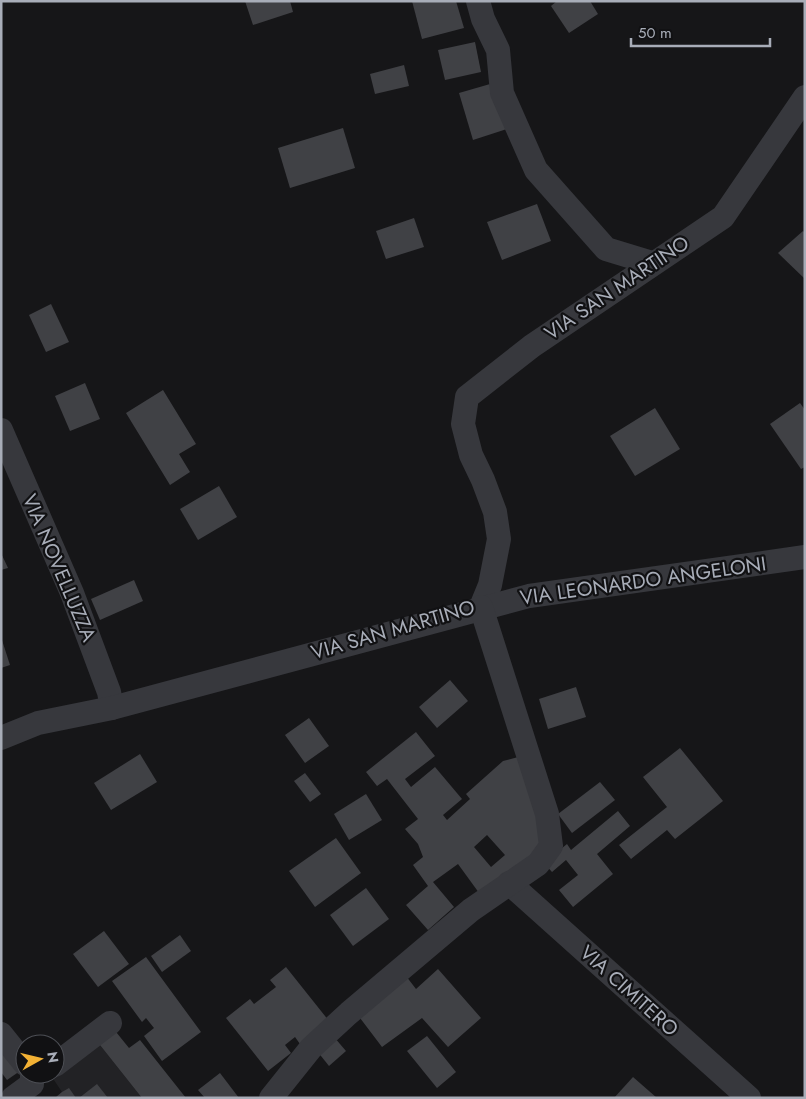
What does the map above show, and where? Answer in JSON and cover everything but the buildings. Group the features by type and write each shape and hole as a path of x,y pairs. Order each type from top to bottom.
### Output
{"street":[{"path":"478,1 483,19 498,50 502,93 536,170 606,249 652,263"},
{"name":"VIA SAN MARTINO","path":"1,738 38,724 112,708 481,607 490,585 499,539 494,512 483,480 471,455 462,424 467,396 532,346 722,217 805,97"},
{"name":"VIA NOVELLUZZA","path":"1,430 72,593 109,692 112,708"},
{"name":"VIA LEONARDO ANGELONI","path":"481,607 529,596 805,557"},
{"path":"272,1098 311,1048 349,1013 472,910 538,864 550,846 547,814 481,607"},
{"name":"VIA CIMITERO","path":"509,884 749,1098"},
{"path":"65,1057 110,1023"},
{"path":"1,1034 15,1051"},
{"path":"13,1098 31,1084"}],"shaded area":[{"path":"96,1040 142,1098 55,1098 62,1092 57,1084 65,1084 65,1063"}]}
